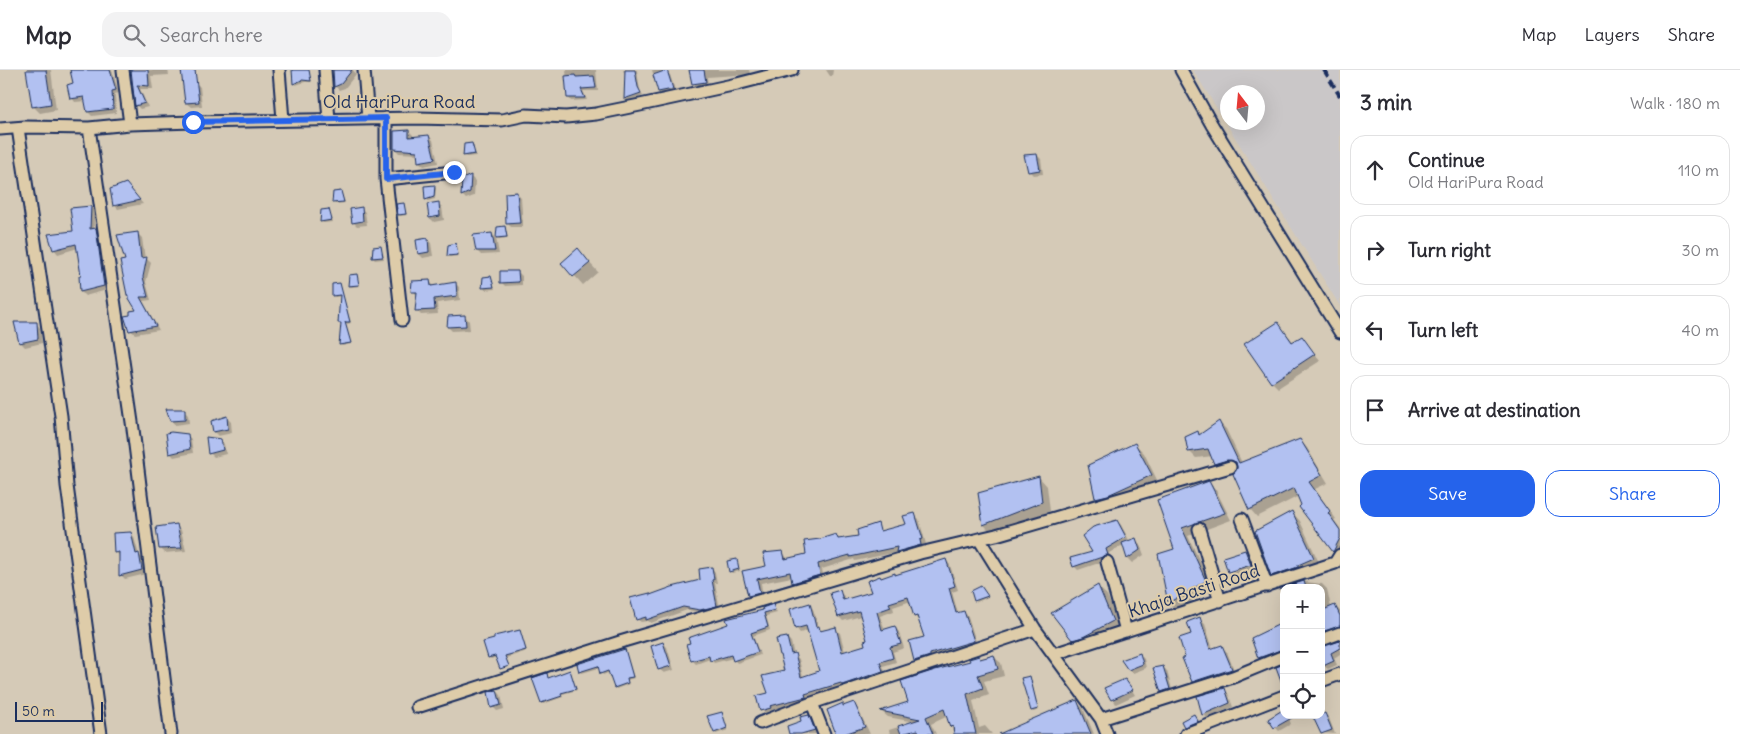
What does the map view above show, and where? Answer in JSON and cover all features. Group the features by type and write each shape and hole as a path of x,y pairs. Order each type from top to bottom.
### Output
{"street":[{"path":"123,70 130,124"},
{"path":"279,70 282,120"},
{"path":"325,70 329,120"},
{"path":"364,70 368,119"},
{"name":"Old HariPura Road","path":"0,129 89,128 130,124 282,120 462,118 502,120 526,115 559,117 596,114 737,84 792,70"},
{"path":"1181,70 1212,124 1340,332"},
{"path":"386,118 386,179 402,320"},
{"path":"18,128 61,416 67,486 101,734"},
{"path":"89,128 133,429 171,734"},
{"path":"386,179 454,172"},
{"path":"418,707 620,642 920,553 979,539 1230,467"},
{"path":"1242,519 1267,586"},
{"path":"1199,529 1220,601"},
{"path":"979,539 1035,629 1101,719 1107,734"},
{"name":"Khaja Basti Road","path":"1054,654 1335,564 1340,555"},
{"path":"1107,562 1126,631"},
{"path":"760,723 812,703 1035,629"},
{"path":"1325,639 1340,633"},
{"path":"1101,719 1233,676 1280,658"},
{"path":"1325,680 1340,674"},
{"path":"1186,734 1280,698"},
{"path":"812,703 824,734"}],"shaded area":[{"path":"1193,70 1340,70 1340,306 1230,130 1265,130 1265,85 1220,85 1220,113"}],"building":[{"path":"26,70 46,70 51,104 32,107"},
{"path":"70,70 110,70 116,90 112,91 113,109 87,112 84,97 70,99 67,85 73,83"},
{"path":"131,70 148,70 149,86 137,85 145,103 135,106"},
{"path":"181,70 195,70 199,102 185,103"},
{"path":"292,70 309,70 311,81 302,80 293,84"},
{"path":"333,70 352,70 341,84 334,87"},
{"path":"625,70 635,70 641,93 624,99"},
{"path":"667,70 673,89 658,92 653,75"},
{"path":"689,70 704,70 706,82 692,84"},
{"path":"575,75 576,77 594,76 596,88 581,89 585,98 567,98 565,76"},
{"path":"409,130 409,137 429,135 435,159 418,162 417,151 394,149 394,131"},
{"path":"472,143 475,154 463,156 464,144"},
{"path":"1037,154 1040,170 1028,172 1024,155"},
{"path":"471,175 470,192 461,196 462,179"},
{"path":"126,183 140,200 113,206 110,189"},
{"path":"435,185 434,197 425,200 424,186"},
{"path":"341,191 344,202 332,203 333,192"},
{"path":"517,192 520,223 506,224 505,193"},
{"path":"439,202 440,216 429,218 427,204"},
{"path":"404,203 406,214 398,215 396,204"},
{"path":"91,206 90,229 96,228 104,286 80,292 79,276 81,276 76,244 53,250 48,234 73,231 70,208"},
{"path":"362,207 363,221 352,223 350,209"},
{"path":"329,209 332,220 320,222 321,210"},
{"path":"505,226 507,237 496,238 497,227"},
{"path":"138,232 141,258 147,257 143,277 148,297 140,297 156,326 129,331 124,316 130,315 130,311 136,310 127,295 120,261 125,260 117,235"},
{"path":"492,233 495,251 476,251 473,235"},
{"path":"428,238 429,252 418,254 416,240"},
{"path":"456,243 458,255 447,256 448,245"},
{"path":"381,246 383,257 372,258 373,247"},
{"path":"578,248 590,263 573,277 561,263"},
{"path":"500,271 518,271 519,282 500,283"},
{"path":"357,274 359,285 348,286 349,275"},
{"path":"491,276 494,287 482,288 483,277"},
{"path":"430,280 431,286 456,282 457,296 434,299 435,310 415,311 417,292 411,292 412,281"},
{"path":"340,283 350,322 345,322 351,343 339,345 341,323 338,323 340,295 332,296 332,284"},
{"path":"465,315 466,326 447,327 448,316"},
{"path":"14,322 37,322 38,339 19,343"},
{"path":"1278,322 1292,342 1302,336 1315,354 1271,383 1244,344"},
{"path":"166,409 185,409 185,420 170,421"},
{"path":"227,416 228,429 213,432 211,421"},
{"path":"1219,421 1239,463 1300,439 1322,475 1309,482 1330,511 1328,513 1340,530 1340,538 1333,552 1299,507 1301,505 1294,488 1249,510 1233,474 1237,468 1236,462 1227,460 1214,464 1208,449 1188,452 1185,437 1198,431 1199,435"},
{"path":"166,433 188,434 190,449 169,454"},
{"path":"206,437 221,439 223,450 208,454"},
{"path":"1135,443 1152,475 1108,495 1095,498 1088,465"},
{"path":"1039,476 1042,502 983,525 978,493"},
{"path":"1209,481 1225,513 1182,528 1206,581 1168,603 1158,554 1174,549 1157,500"},
{"path":"1292,511 1314,558 1298,565 1298,567 1271,576 1255,531"},
{"path":"915,513 923,539 920,540 921,545 896,552 897,547 850,557 850,555 818,564 820,575 792,583 790,572 757,579 760,593 748,596 742,571 766,566 763,553 783,551 785,559 806,554 804,541 836,534 838,539 858,536 857,530 878,523 880,531 906,524 903,516"},
{"path":"1117,520 1126,537 1106,549 1108,555 1073,567 1070,558 1092,552 1082,536 1093,527"},
{"path":"177,524 182,548 159,549 156,527"},
{"path":"131,532 136,554 139,553 142,570 119,576 119,552 114,553 113,533"},
{"path":"1136,538 1140,550 1127,559 1122,543"},
{"path":"1245,550 1251,565 1228,572 1223,557"},
{"path":"737,559 739,569 729,572 727,561"},
{"path":"946,559 955,586 949,588 956,613 964,611 974,641 930,654 930,656 914,661 909,641 924,637 917,616 914,617 908,597 889,603 891,607 877,612 882,630 895,626 901,644 890,647 893,658 880,662 883,671 842,685 841,683 805,694 806,697 770,706 771,708 760,711 756,696 768,693 762,676 784,671 776,639 787,637 791,654 795,653 801,677 819,671 806,626 795,629 790,609 810,603 816,627 819,626 820,631 836,627 842,652 865,645 864,641 867,640 859,611 838,617 830,593 840,590 843,600 871,592 867,581 880,576 881,578 895,573 895,575"},
{"path":"712,567 714,579 712,580 717,606 700,610 683,607 646,620 646,617 636,620 630,598 650,593 650,595 700,580 699,569"},
{"path":"1304,581 1305,584 1294,584"},
{"path":"1098,585 1113,621 1083,637 1072,640 1051,613"},
{"path":"981,586 988,596 974,601 971,591"},
{"path":"773,604 775,610 764,613 768,627 751,633 758,652 733,661 731,655 710,661 709,656 691,661 686,644 690,643 688,638 728,624 726,619 763,610 762,608"},
{"path":"1335,605 1340,616 1340,626 1325,631 1325,609"},
{"path":"1200,617 1210,649 1222,645 1232,669 1192,682 1182,658 1185,657 1179,638 1191,634 1187,622"},
{"path":"1280,624 1280,650 1258,658 1251,638"},
{"path":"520,630 526,650 505,656 509,666 500,669 495,656 488,658 483,642 494,639 494,636"},
{"path":"1340,641 1340,648 1331,653 1334,661 1325,665 1325,646"},
{"path":"663,642 671,666 658,670 651,646"},
{"path":"625,649 633,677 627,678 628,683 614,688 608,671 600,674 598,666 579,672 577,664"},
{"path":"1140,653 1143,664 1128,670 1121,660"},
{"path":"994,655 998,669 978,675 983,688 967,694 976,734 954,734 953,726 950,727 944,709 926,717 933,734 919,734 918,730 901,734 898,726 920,719 880,711 908,702 901,681 970,661 969,659 979,656 980,659"},
{"path":"1163,666 1170,689 1161,692 1153,668"},
{"path":"1280,666 1280,678 1276,667"},
{"path":"570,670 576,689 561,693 562,696 541,703 532,678 547,673 548,678"},
{"path":"1030,676 1038,709 1031,711 1021,678"},
{"path":"1125,679 1133,690 1111,700 1104,688"},
{"path":"1225,688 1230,703 1202,715 1197,696"},
{"path":"497,690 501,705 491,708 488,692"},
{"path":"1077,700 1091,734 999,734 1035,718"},
{"path":"854,702 865,727 844,734 836,734 827,710 843,703 843,706"},
{"path":"722,712 727,728 714,733 707,716"},
{"path":"1280,712 1280,719 1290,719 1274,728 1268,719"},
{"path":"1325,713 1332,730 1321,734 1314,719 1325,719"},
{"path":"1194,714 1198,721 1184,727 1181,721"},
{"path":"809,715 815,730 801,734 789,734 787,726 801,721 800,717"}],"railway":[{"path":"1324,70 1340,96"}],"route":[{"path":"193,122 386,118 386,179 454,172"}]}
